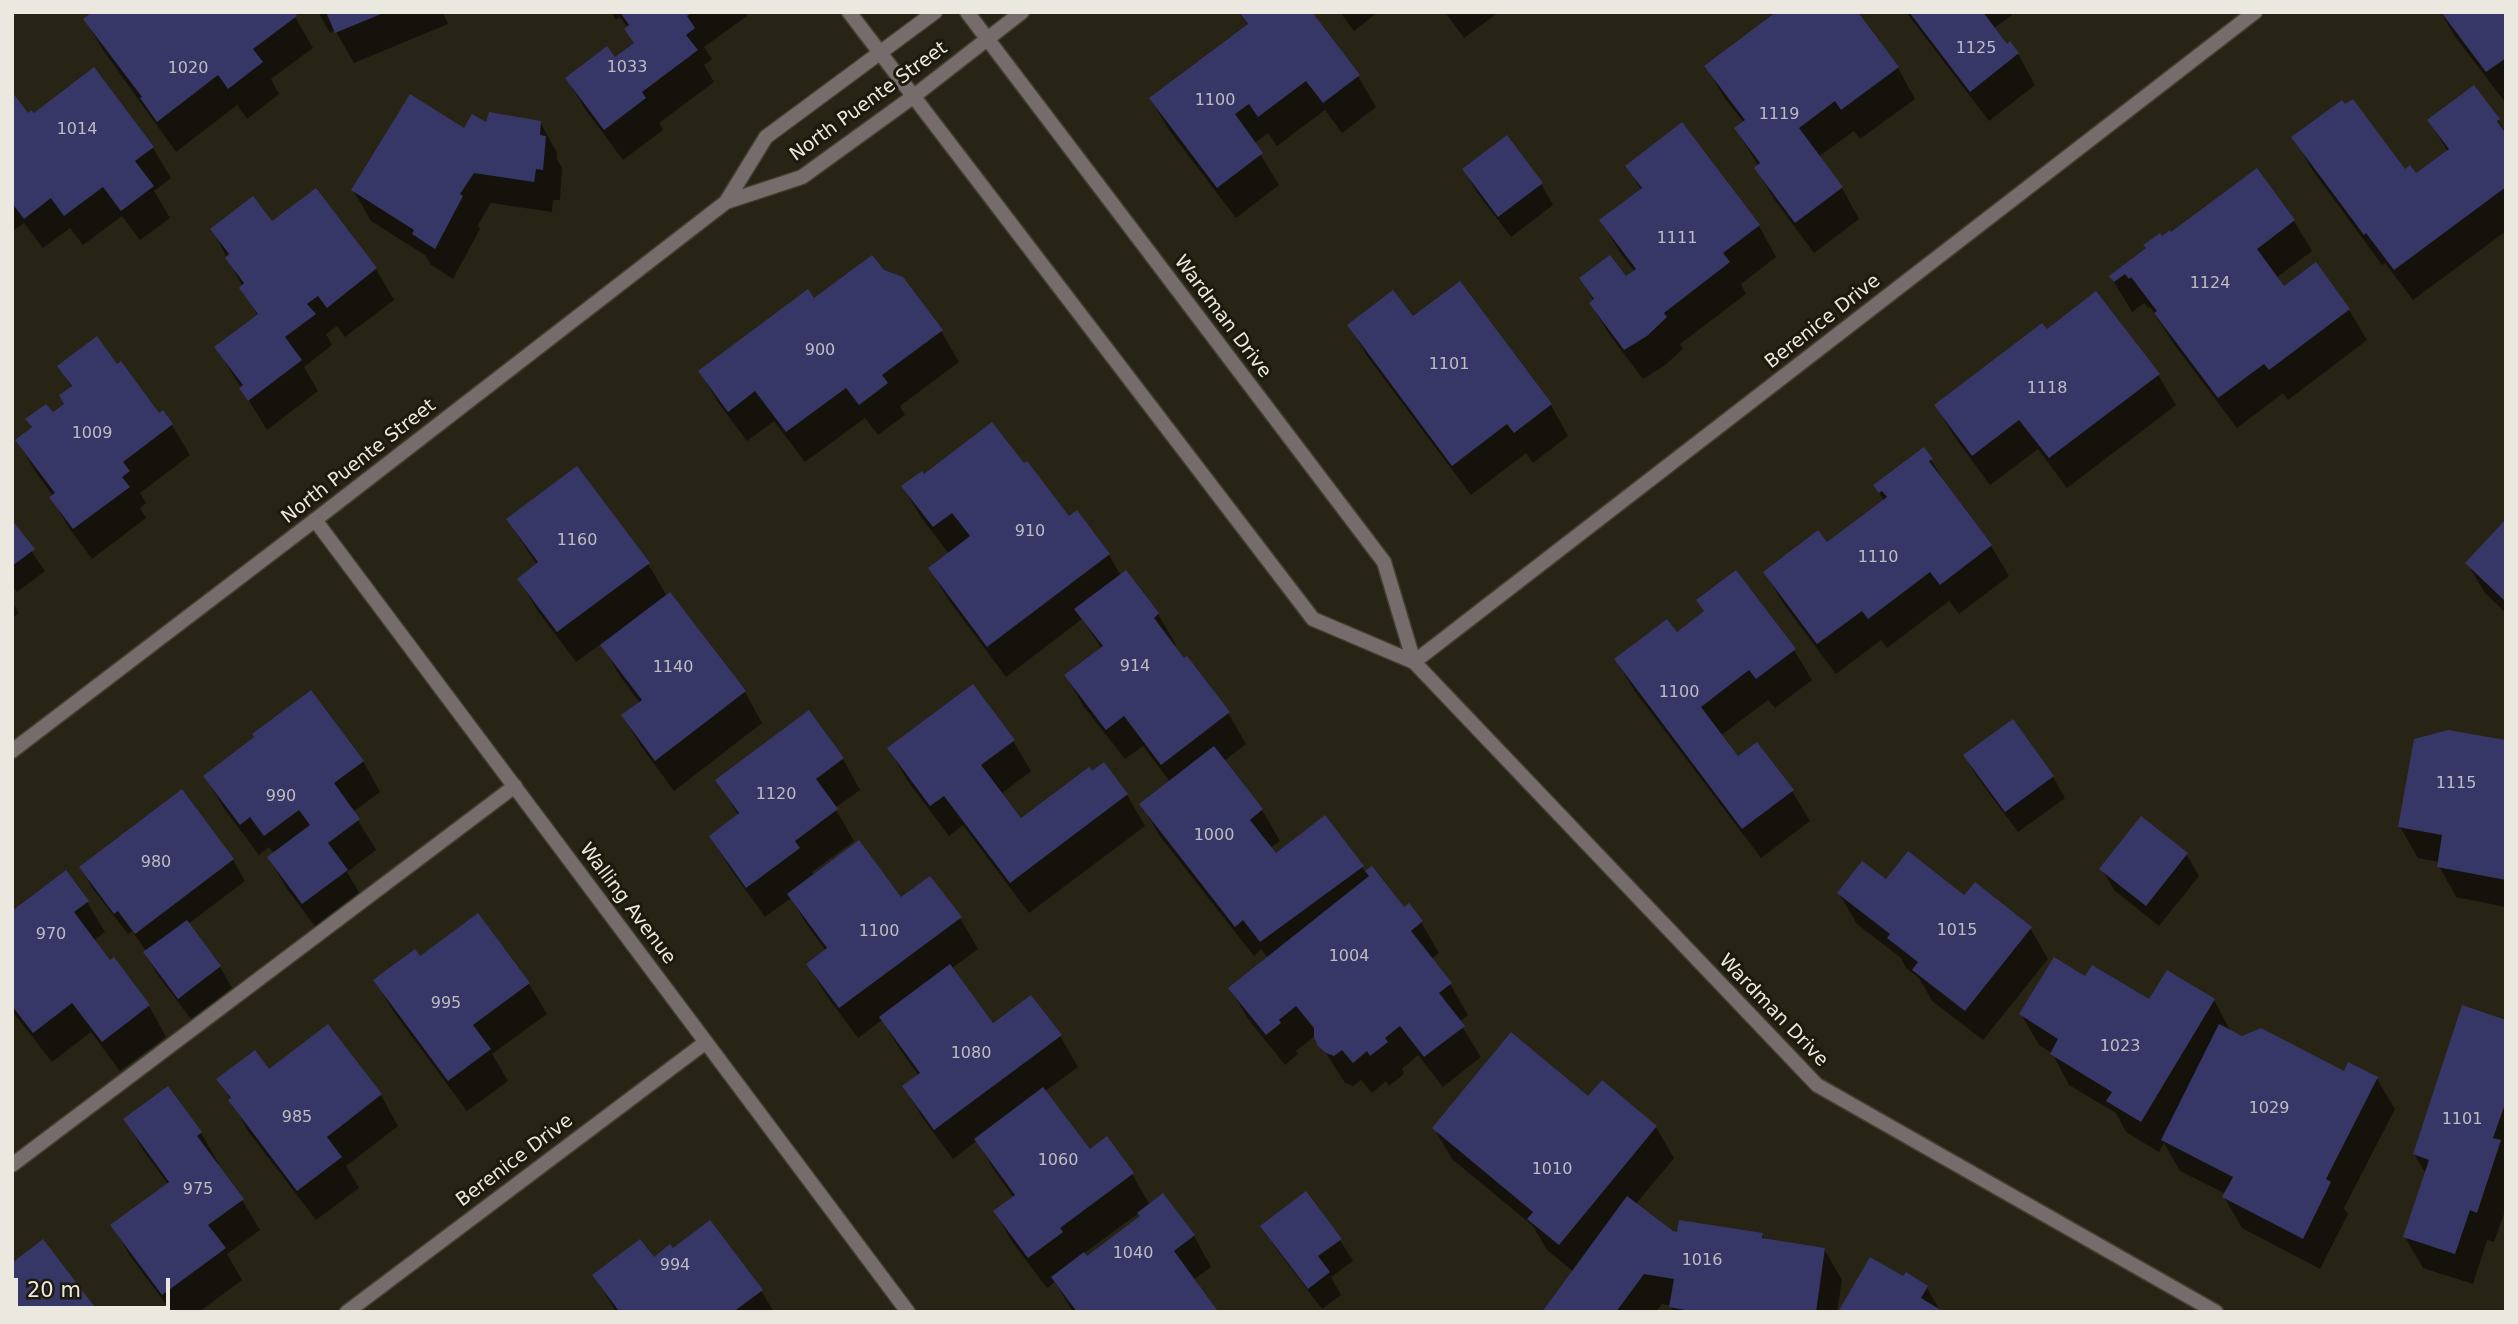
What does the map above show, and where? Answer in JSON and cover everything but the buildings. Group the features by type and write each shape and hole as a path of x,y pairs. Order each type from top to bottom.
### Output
{"street":[{"name":"Wardman Drive","path":"849,12 1312,619 1414,662 1817,1085 2216,1312"},
{"name":"North Puente Street","path":"726,202 766,137 935,12"},
{"name":"Wardman Drive","path":"967,12 1384,562 1414,662"},
{"name":"North Puente Street","path":"12,751 316,520 726,202 802,177 914,96 1022,12"},
{"name":"Berenice Drive","path":"1414,662 2255,12"},
{"name":"Walling Avenue","path":"316,520 908,1312"},
{"path":"12,1165 515,786"},
{"name":"Berenice Drive","path":"347,1312 706,1042"}]}
